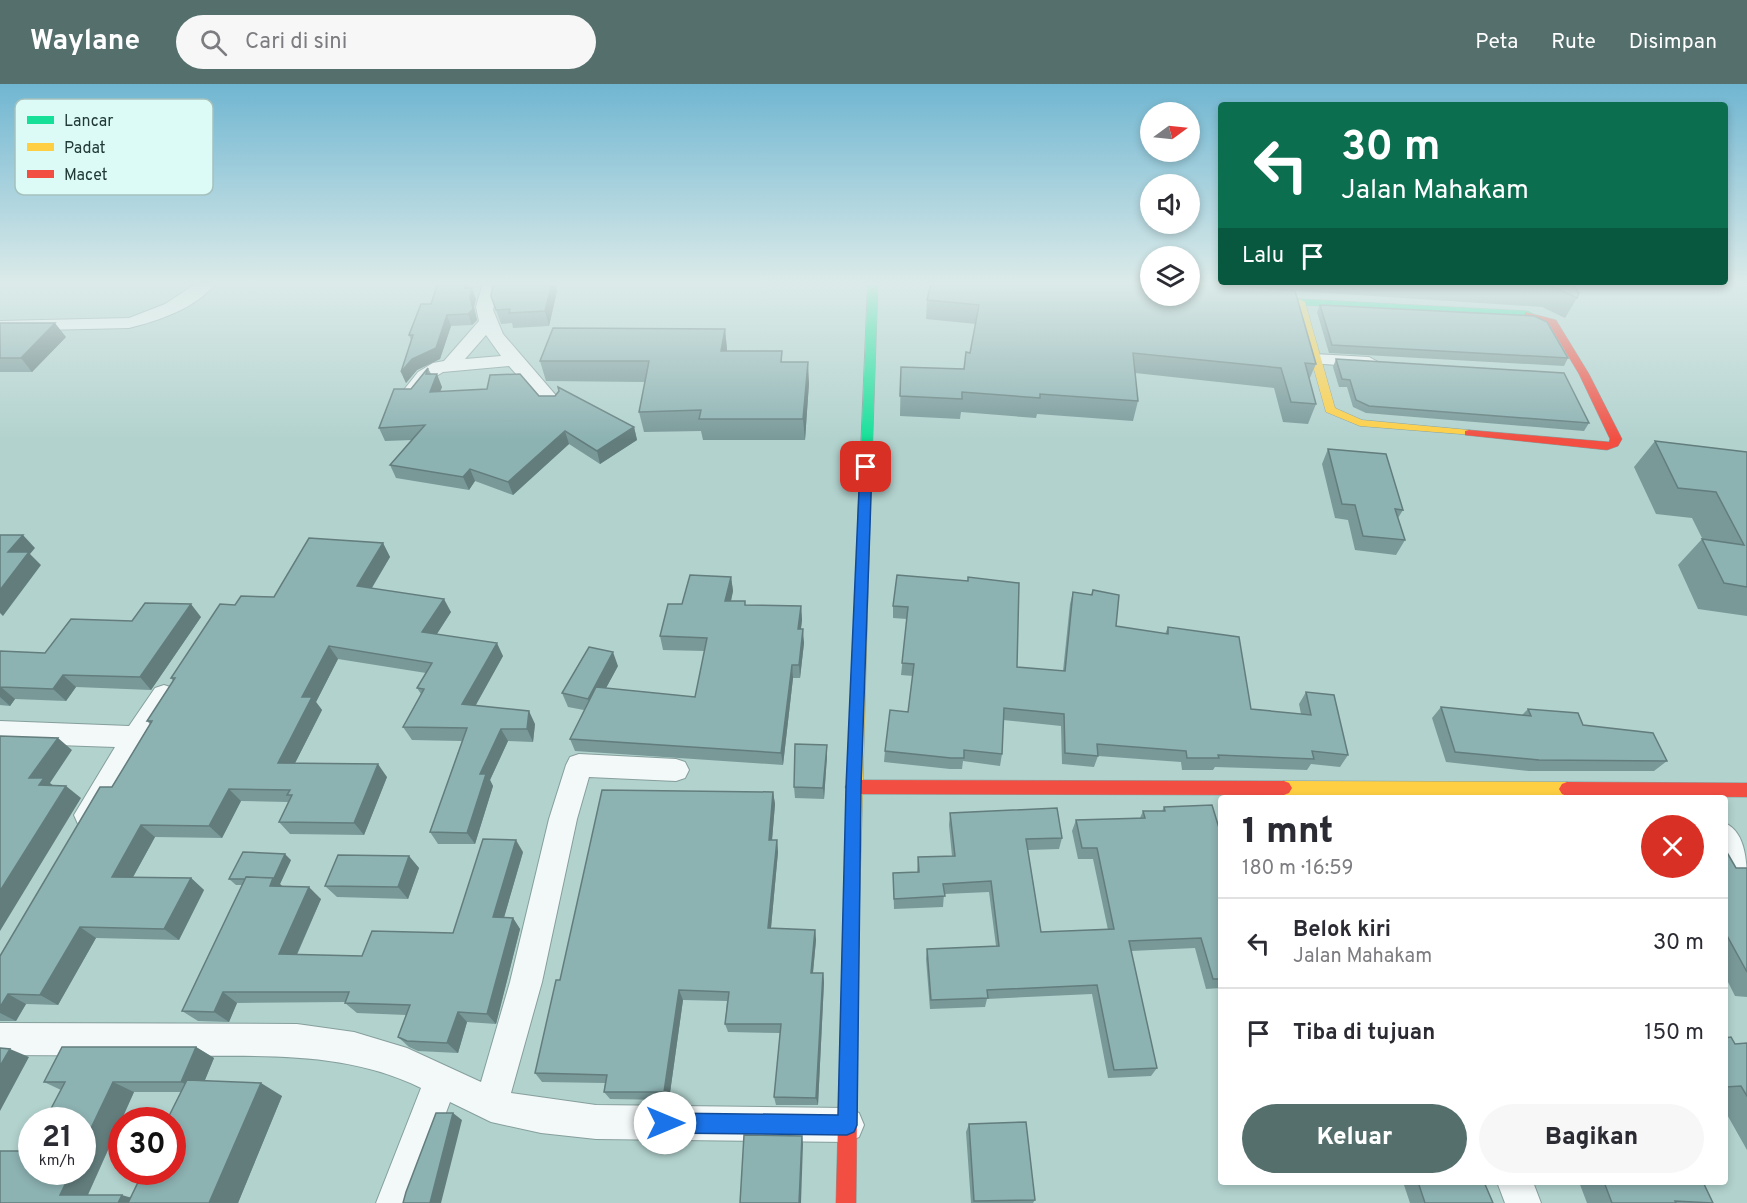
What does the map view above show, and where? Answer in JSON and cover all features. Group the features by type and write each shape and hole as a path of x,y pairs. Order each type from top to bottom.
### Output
{"street":[{"path":"451,364 476,335"},
{"path":"497,335 552,403"},
{"path":"846,1203 853,787 871,335"},
{"path":"1308,335 1330,410 1360,423 1607,446 1614,444 1616,439 1584,374 1561,335"},
{"path":"1314,358 1384,363"},
{"path":"408,396 424,376 439,367 451,364 516,360"},
{"path":"1560,373 1584,374"},
{"path":"76,835 181,670"},
{"path":"0,732 137,737"},
{"path":"491,1105 526,982 563,819 579,765 676,770"},
{"path":"853,787 1370,794 1702,795 1747,790"},
{"path":"1728,841 1747,875"},
{"path":"0,1039 297,1040 354,1048 407,1064 491,1105 541,1116 596,1122 847,1125"},
{"path":"394,1203 441,1081"},
{"path":"1516,1185 1523,1203"}],"building":[{"path":"0,335 43,335 21,358 0,358"},
{"path":"413,335 440,335 436,348 412,359 401,372"},
{"path":"550,335 724,335 721,351 782,351 781,362 808,362 803,419 699,419 701,410 639,412 649,361 540,361"},
{"path":"973,335 1308,335 1316,364 1305,363 1316,404 1291,402 1281,368 1133,353 1138,401 1040,394 1040,398 962,392 962,399 900,396 901,367 964,369 966,352 970,353"},
{"path":"1329,335 1555,335 1568,358 1332,345"},
{"path":"1336,359 1564,373 1589,423 1369,406 1356,400 1350,380 1342,379"},
{"path":"428,368 426,374 437,374 430,392 487,389 490,375 520,374 539,396 555,396 559,391 558,387 634,427 597,451 565,431 508,482 470,469 463,477 390,465 425,425 379,428 394,389 411,389"},
{"path":"1655,441 1747,452 1747,587 1724,583 1702,539 1744,545 1716,492 1678,488"},
{"path":"1328,449 1386,454 1403,510 1395,509 1405,540 1363,536 1355,505 1342,504"},
{"path":"0,535 23,535 8,552 29,552 0,590"},
{"path":"309,538 383,543 357,586 444,599 422,632 497,643 462,704 529,711 527,729 501,729 480,774 486,774 467,833 430,832 467,728 403,727 424,689 417,688 432,663 329,646 302,697 312,697 278,763 378,764 354,823 279,822 292,795 287,795 290,790 229,789 209,826 141,825 112,877 191,878 164,929 80,927 40,995 8,994 0,1007 0,956 100,787 112,787 152,721 147,721 175,678 171,678 220,604 235,605 241,596 274,597"},
{"path":"690,575 731,577 725,601 745,601 745,605 801,606 798,629 803,629 799,665 792,665 781,753 570,739 596,687 695,697 707,638 660,636 668,604 682,604"},
{"path":"897,575 968,581 968,577 1019,583 1017,667 1065,671 1073,592 1092,595 1093,590 1119,595 1116,626 1168,634 1168,627 1239,637 1251,709 1311,715 1306,692 1334,695 1348,755 1312,751 1314,759 1218,755 1219,758 1187,758 1186,751 1097,744 1098,756 1065,753 1064,714 1004,708 1002,754 964,750 964,758 951,758 885,751 890,710 908,712 914,664 902,663 908,607 893,606"},
{"path":"145,603 191,604 140,677 63,675 53,689 1,687 0,689 0,651 45,653 71,619 132,621"},
{"path":"589,647 613,652 588,699 562,693"},
{"path":"1441,707 1531,716 1528,709 1578,713 1583,725 1653,733 1667,761 1539,760 1455,752"},
{"path":"0,736 58,738 29,778 44,778 39,785 66,786 0,891"},
{"path":"795,744 827,745 823,788 794,787"},
{"path":"602,790 773,792 769,840 777,840 768,928 815,930 811,973 823,973 816,1098 774,1097 781,1024 725,1024 729,992 679,990 664,1092 604,1092 607,1075 535,1073 556,980 560,980"},
{"path":"1212,805 1218,825 1218,979 1213,979 1201,938 1129,941 1157,1068 1114,1070 1097,985 987,990 988,998 931,1000 927,949 999,946 991,881 943,884 945,896 894,899 893,873 919,872 918,857 955,856 950,813 1057,808 1062,838 1026,839 1041,932 1114,929 1097,848 1082,848 1076,820 1145,818 1143,811 1165,811 1164,807"},
{"path":"483,839 516,840 493,917 513,918 487,1014 458,1012 447,1043 407,1041 398,1037 410,1005 345,1003 349,992 223,992 214,1012 182,1011 246,877 273,878 270,886 309,887 279,954 362,956 372,931 453,933"},
{"path":"243,852 285,854 274,878 229,879"},
{"path":"1728,854 1736,868 1747,868 1747,972 1728,937"},
{"path":"338,855 409,856 398,887 325,886"},
{"path":"1731,1037 1735,1044 1747,1043 1747,1096 1741,1086 1728,1087 1728,1038"},
{"path":"62,1047 196,1047 181,1082 113,1082 96,1118 96,1107 52,1107 65,1082 44,1082"},
{"path":"0,1048 10,1049 0,1066"},
{"path":"187,1080 261,1083 209,1203 128,1203 137,1185 186,1185 186,1107 174,1107"},
{"path":"436,1113 453,1113 430,1203 403,1203 406,1192"},
{"path":"1026,1122 1035,1200 974,1201 969,1124"},
{"path":"744,1135 802,1136 799,1203 740,1203"},
{"path":"0,1151 18,1151 18,1185 65,1185 60,1195 122,1195 118,1203 0,1203"},
{"path":"1419,1185 1485,1185 1493,1203 1425,1203"},
{"path":"1605,1185 1704,1185 1713,1203 1675,1201 1676,1203 1612,1203"}],"traffic: fast":[{"path":"864,519 871,335"}],"traffic: slow":[{"path":"1309,335 1330,410 1360,423 1469,433"},
{"path":"851,924 864,519"},
{"path":"1284,788 1567,789"}],"traffic: jam":[{"path":"1469,433 1607,446 1614,444 1616,439 1584,374 1561,335"},
{"path":"853,787 1284,788"},
{"path":"1567,789 1747,790"},
{"path":"846,1203 851,924"}],"route":[{"path":"665,1123 847,1125 853,787 866,467"}]}
